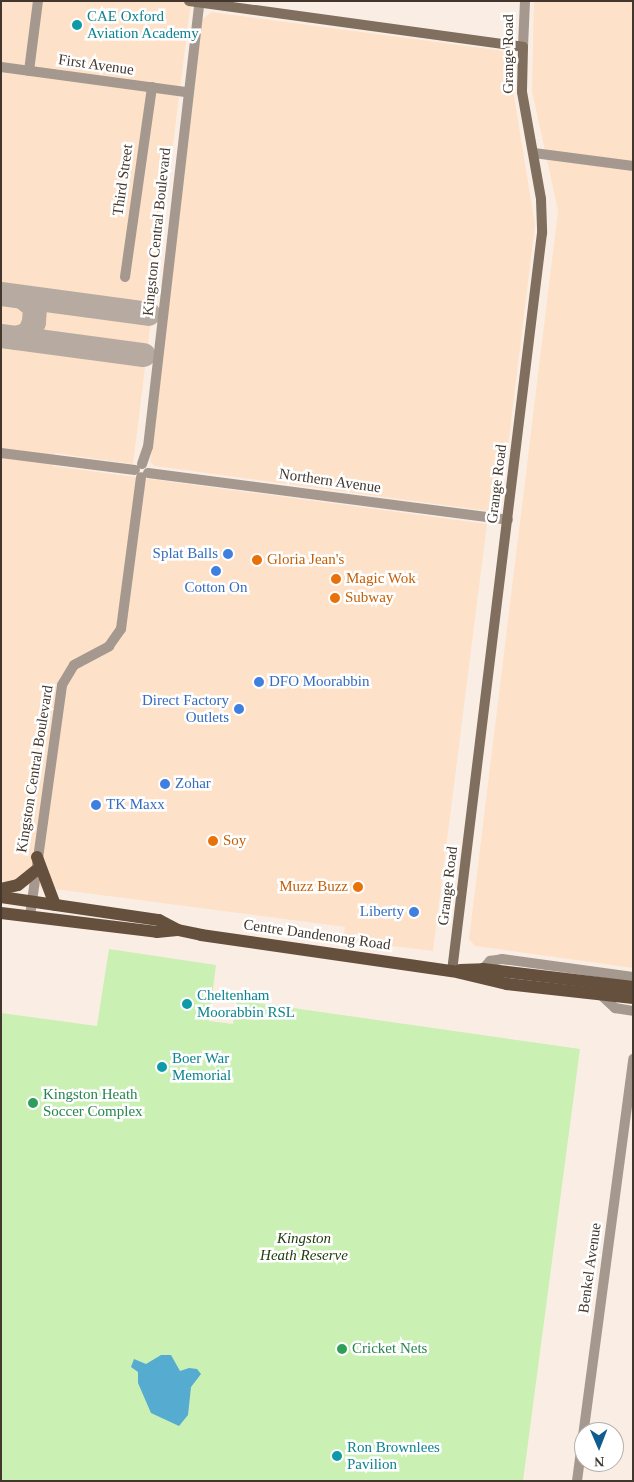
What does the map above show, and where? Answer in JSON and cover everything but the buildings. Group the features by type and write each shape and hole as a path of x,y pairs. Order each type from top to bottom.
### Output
{"main road":[{"path":"194,2 523,47"},
{"name":"Grange Road","path":"452,971 542,233 534,153 522,92 523,47"},
{"path":"37,856 56,905"},
{"path":"1,889 18,885 35,871"},
{"name":"Centre Dandenong Road","path":"1,897 159,920 178,930"},
{"name":"Centre Dandenong Road","path":"1,913 157,932 178,930 452,971 507,984 633,998"},
{"name":"Centre Dandenong Road","path":"452,971 483,969 633,987"}],"street":[{"path":"29,71 38,1"},
{"name":"Grange Road","path":"523,47 525,1"},
{"name":"Kingston Central Boulevard","path":"30,916 37,856 64,681 74,665 109,646 122,625 142,471 148,447 187,92 194,2"},
{"name":"First Avenue","path":"1,67 187,92"},
{"name":"Third Street","path":"125,277 152,87"},
{"path":"534,153 633,166"},
{"name":"Northern Avenue","path":"1,453 508,520"},
{"name":"Centre Dandenong Road","path":"483,969 490,961 502,959 633,977"},
{"path":"600,994 615,1008 633,1011"},
{"name":"Benkel Avenue","path":"577,1481 633,1059"}],"shaded area":[{"name":"DFO Moorabbin","path":"1,1 191,1 133,464 55,453 53,466 487,524 433,951 343,940 345,927 1,882"},
{"path":"534,1 633,1 633,968 475,946 469,939 558,211 532,91"},
{"path":"211,12 497,50 504,52 513,64 514,96 535,225 501,504 495,509 488,511 155,466 150,462 202,20"}],"green space":[{"name":"Kingston Heath Reserve","path":"109,949 216,965 209,1021 233,1024 237,1000 580,1049 523,1481 1,1481 1,1013 97,1026"}],"water":[{"path":"161,1355 171,1355 180,1371 189,1368 197,1369 201,1374 191,1387 188,1415 179,1426 151,1413 138,1383 138,1372 131,1367 134,1359 146,1364"}],"taxiway":[{"path":"1,294 149,314"},
{"path":"16,338 29,334 34,322 35,307 22,297"},
{"path":"1,336 144,355"}],"place":[{"name":"CAE Oxford Aviation Academy","path":"77,25"},
{"name":"Splat Balls","path":"228,554"},
{"name":"Gloria Jean's","path":"257,560"},
{"name":"Cotton On","path":"216,571"},
{"name":"Magic Wok","path":"336,579"},
{"name":"Subway","path":"335,598"},
{"name":"DFO Moorabbin","path":"259,682"},
{"name":"Direct Factory Outlets","path":"239,709"},
{"name":"Zohar","path":"165,784"},
{"name":"TK Maxx","path":"96,805"},
{"name":"Soy","path":"213,841"},
{"name":"Muzz Buzz","path":"358,887"},
{"name":"Liberty","path":"414,912"},
{"name":"Cheltenham Moorabbin RSL","path":"187,1004"},
{"name":"Boer War Memorial","path":"162,1067"},
{"name":"Kingston Heath Soccer Complex","path":"33,1103"},
{"name":"Cricket Nets","path":"342,1349"},
{"name":"Ron Brownlees Pavilion","path":"337,1456"}]}
